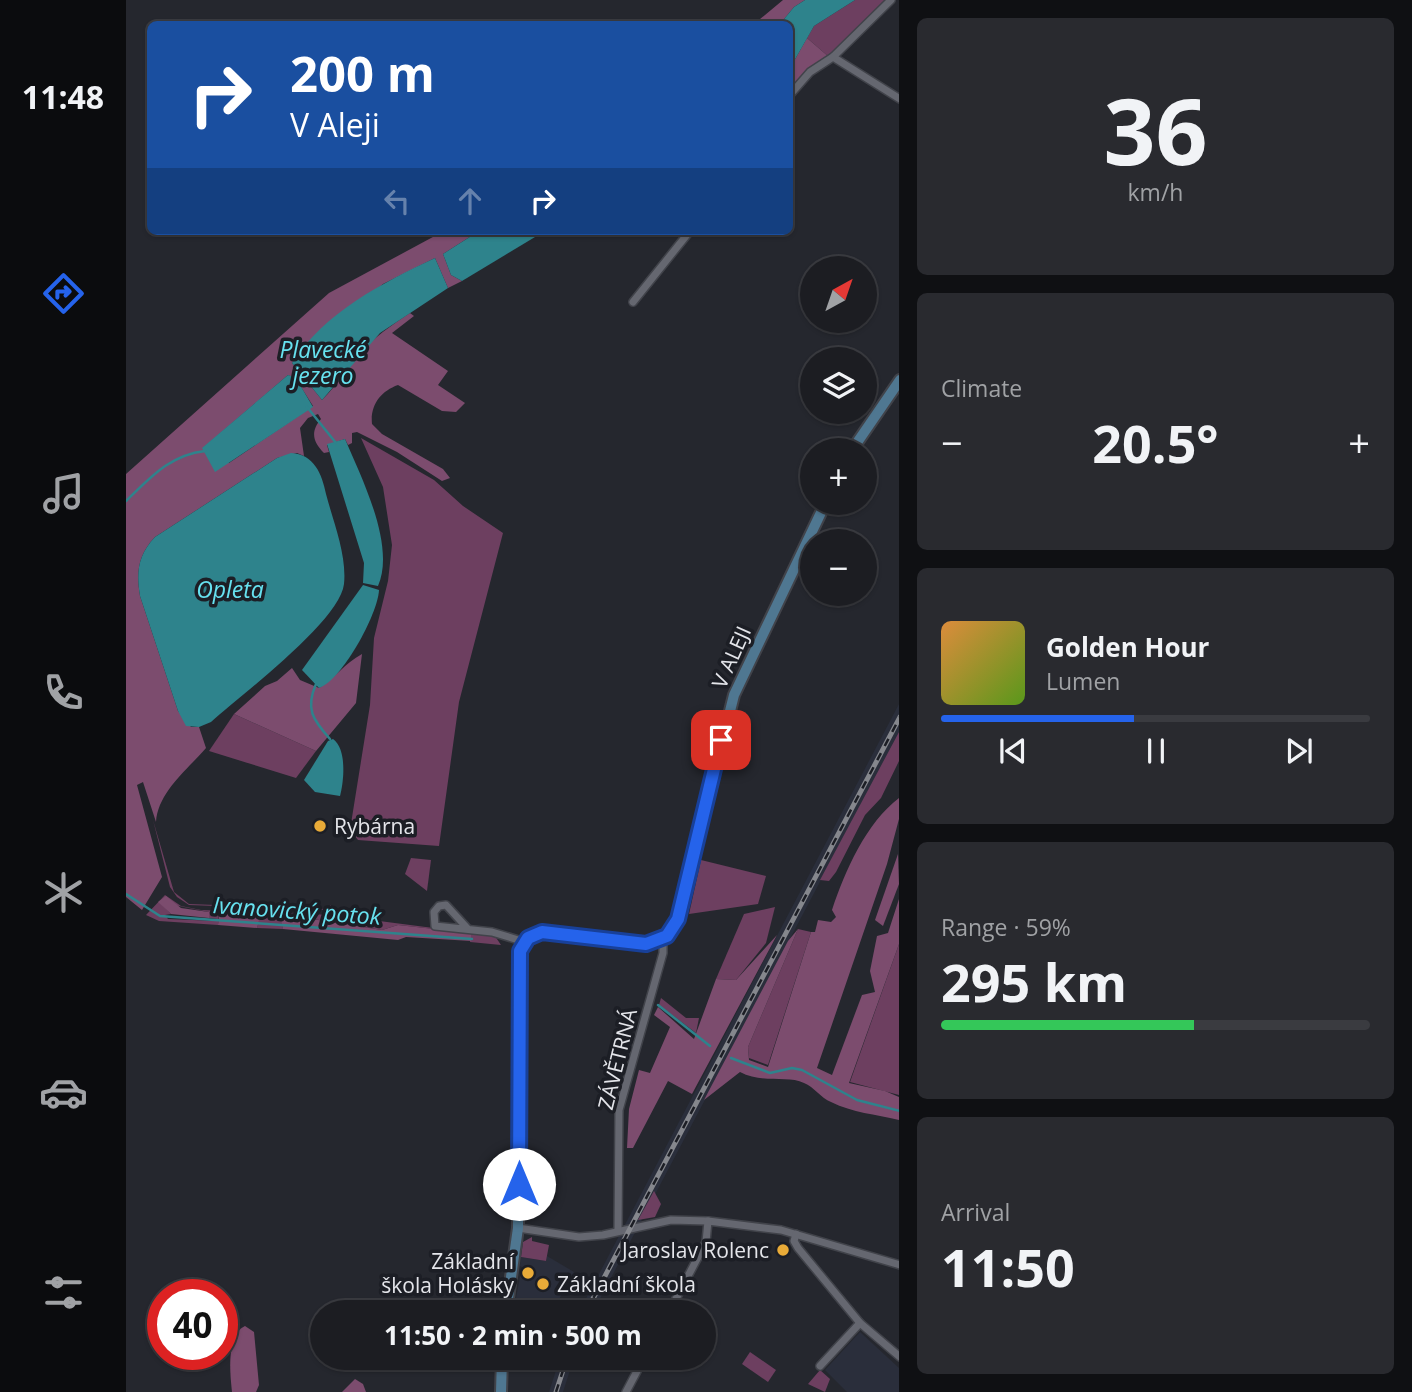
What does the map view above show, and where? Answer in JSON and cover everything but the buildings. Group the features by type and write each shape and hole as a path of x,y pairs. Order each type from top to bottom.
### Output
{"street":[{"path":"793,91 810,72 833,57 891,0"},
{"path":"833,57 899,99"},
{"path":"633,302 687,235"},
{"path":"860,438 899,380"},
{"name":"V ALEJI","path":"663,939 678,919 734,695 820,515"},
{"path":"468,929 446,905 439,906 434,912 435,926 509,935 525,942"},
{"path":"508,1300 519,1227 518,963 525,942 542,932 642,943 663,939"},
{"name":"ZÁVĚTRNÁ","path":"618,1231 619,1110 663,953 663,939"},
{"path":"519,1227 579,1237 671,1220 708,1221 796,1234 899,1265"},
{"path":"675,1300 706,1242 708,1221"},
{"path":"796,1234 794,1241 798,1248 860,1324 899,1357"},
{"path":"820,1366 860,1324"},
{"path":"501,1392 502,1370"},
{"path":"626,1392 638,1370"}],"shaded area":[{"path":"783,0 805,0 794,7 782,21 758,21"},
{"path":"855,0 888,0 829,57 807,38 814,26"},
{"path":"807,38 829,57 793,88 793,63"},
{"path":"437,235 473,235 443,254 451,275 462,281 448,288 435,258 383,284 292,363 322,400 370,343 410,313 414,316 392,333 448,371 438,385 465,403 456,412 442,411 398,385 386,391 378,400 373,411 372,424 382,434 443,469 450,478 442,481 397,452 357,432 352,433 352,443 348,445 345,439 327,445 329,452 324,453 314,437 315,428 321,419 318,414 308,418 300,428 304,456 297,453 277,458 155,537 145,550 138,579 140,596 178,711 191,727 199,727 206,748 168,791 158,811 156,822 143,782 137,785 162,877 142,910 126,897 126,474 329,293","holes":["288,375 296,379 313,406 229,463 203,448"]},
{"path":"361,438 434,480 463,506 503,533 459,702 439,846 358,840 350,830 370,705 374,638 388,581 392,545 383,487"},
{"path":"362,654 356,703 316,751 234,714 265,686 277,681 292,668 300,680 319,688"},
{"path":"899,704 899,732 599,1300 585,1300"},
{"path":"234,714 316,751 296,778 209,751"},
{"path":"899,732 899,761 881,798 865,815 836,872 829,881 820,880"},
{"path":"899,798 899,819 887,864 817,1068 832,1075 862,995 875,992 870,971 877,936 888,933 899,899 899,944 849,1083 899,1097 899,1120 839,1106 808,1085 797,1081 757,1078 740,1072 704,1100 788,941 798,929 748,1047 749,1060 768,1067 811,932 815,932 818,920 831,922 836,917 832,910 858,849 876,821"},
{"path":"153,820 174,892 189,904 326,909 331,905 331,908 329,910 189,905 177,897 170,887"},
{"path":"898,854 899,884 883,926 875,920"},
{"path":"411,858 431,860 427,891 405,874"},
{"path":"701,860 766,876 758,904 689,914"},
{"path":"165,895 181,906 201,910 333,915 495,936 501,945 470,942 471,933 398,925 382,930 281,914 283,929 257,928 260,913 219,913 218,919 209,918 209,912 159,902 171,914 165,915 168,919 218,921 218,925 159,921 146,915"},
{"path":"166,896 181,908 209,912 209,918 171,914 158,902"},
{"path":"775,907 766,943 736,980 716,979 744,914"},
{"path":"219,913 261,913 257,928 218,925"},
{"path":"280,914 382,930 398,925 471,933 471,941 406,937 398,940 283,929"},
{"path":"798,929 811,932 768,1065 749,1058 748,1047"},
{"path":"777,935 692,1094 668,1081 633,1148 627,1148 629,1109 639,1070 650,1073 670,1027 654,1015 658,1007 694,1039 716,979 736,980"},
{"path":"899,944 899,1095 850,1082"},
{"path":"661,998 686,1018 699,1018 696,1033 659,1005"},
{"path":"654,1191 661,1204 655,1217 638,1220"},
{"path":"532,1237 532,1241 549,1245 546,1261 521,1257 523,1242"},
{"name":"Základní škola","path":"547,1256 574,1272 559,1300 516,1300 522,1267 521,1257 546,1261"},
{"path":"245,1326 254,1332 259,1385 256,1392 232,1392 230,1370 238,1370 239,1331"},
{"path":"860,1332 899,1368 899,1392 847,1392 825,1370"},
{"path":"750,1352 776,1370 768,1382 742,1364"},
{"path":"556,1370 570,1370 563,1392 549,1392"},
{"path":"820,1370 830,1379 825,1392 808,1384"},
{"path":"355,1379 363,1384 366,1392 342,1392"}],"water":[{"path":"805,0 855,0 814,26 793,63 793,21 782,21 794,7"},
{"path":"473,235 538,235 462,281 451,275 443,254"},
{"name":"Plavecké jezero","path":"435,258 448,288 380,333 322,400 292,363 305,345 356,301"},
{"path":"288,375 296,378 313,407 215,472 202,448"},
{"path":"345,439 380,531 383,551 378,586 363,583 364,563 327,444"},
{"name":"Opleta","path":"291,453 311,461 322,479 339,538 344,584 326,617 287,657 211,722 199,727 186,726 178,711 140,596 138,579 142,557 155,537 277,458"},
{"path":"363,585 379,590 366,629 338,673 319,688 302,670"},
{"path":"333,739 341,750 342,757 340,796 315,792 304,780 328,741"}],"waterway":[{"path":"307,407 336,443"},
{"path":"126,501 171,462 205,451"},
{"path":"316,684 311,700 312,714 330,739"},
{"name":"Ivanovický potok","path":"126,894 160,916 472,939"},
{"name":"Ivanovický potok","path":"658,1005 710,1046"},
{"name":"Ivanovický potok","path":"731,1058 770,1073 792,1068 802,1070 857,1100 899,1111"}],"railway":[{"path":"592,1300 899,719"},
{"path":"556,1392 563,1370"}],"place":[{"name":"Rybárna","path":"320,826"},
{"name":"Jaroslav Rolenc","path":"783,1250"},
{"name":"Základní škola Holásky","path":"528,1273"},
{"name":"Základní škola","path":"543,1284"}],"route":[{"path":"519,1184 520,951 528,938 542,932 646,944 667,936 678,919 721,740"}]}
